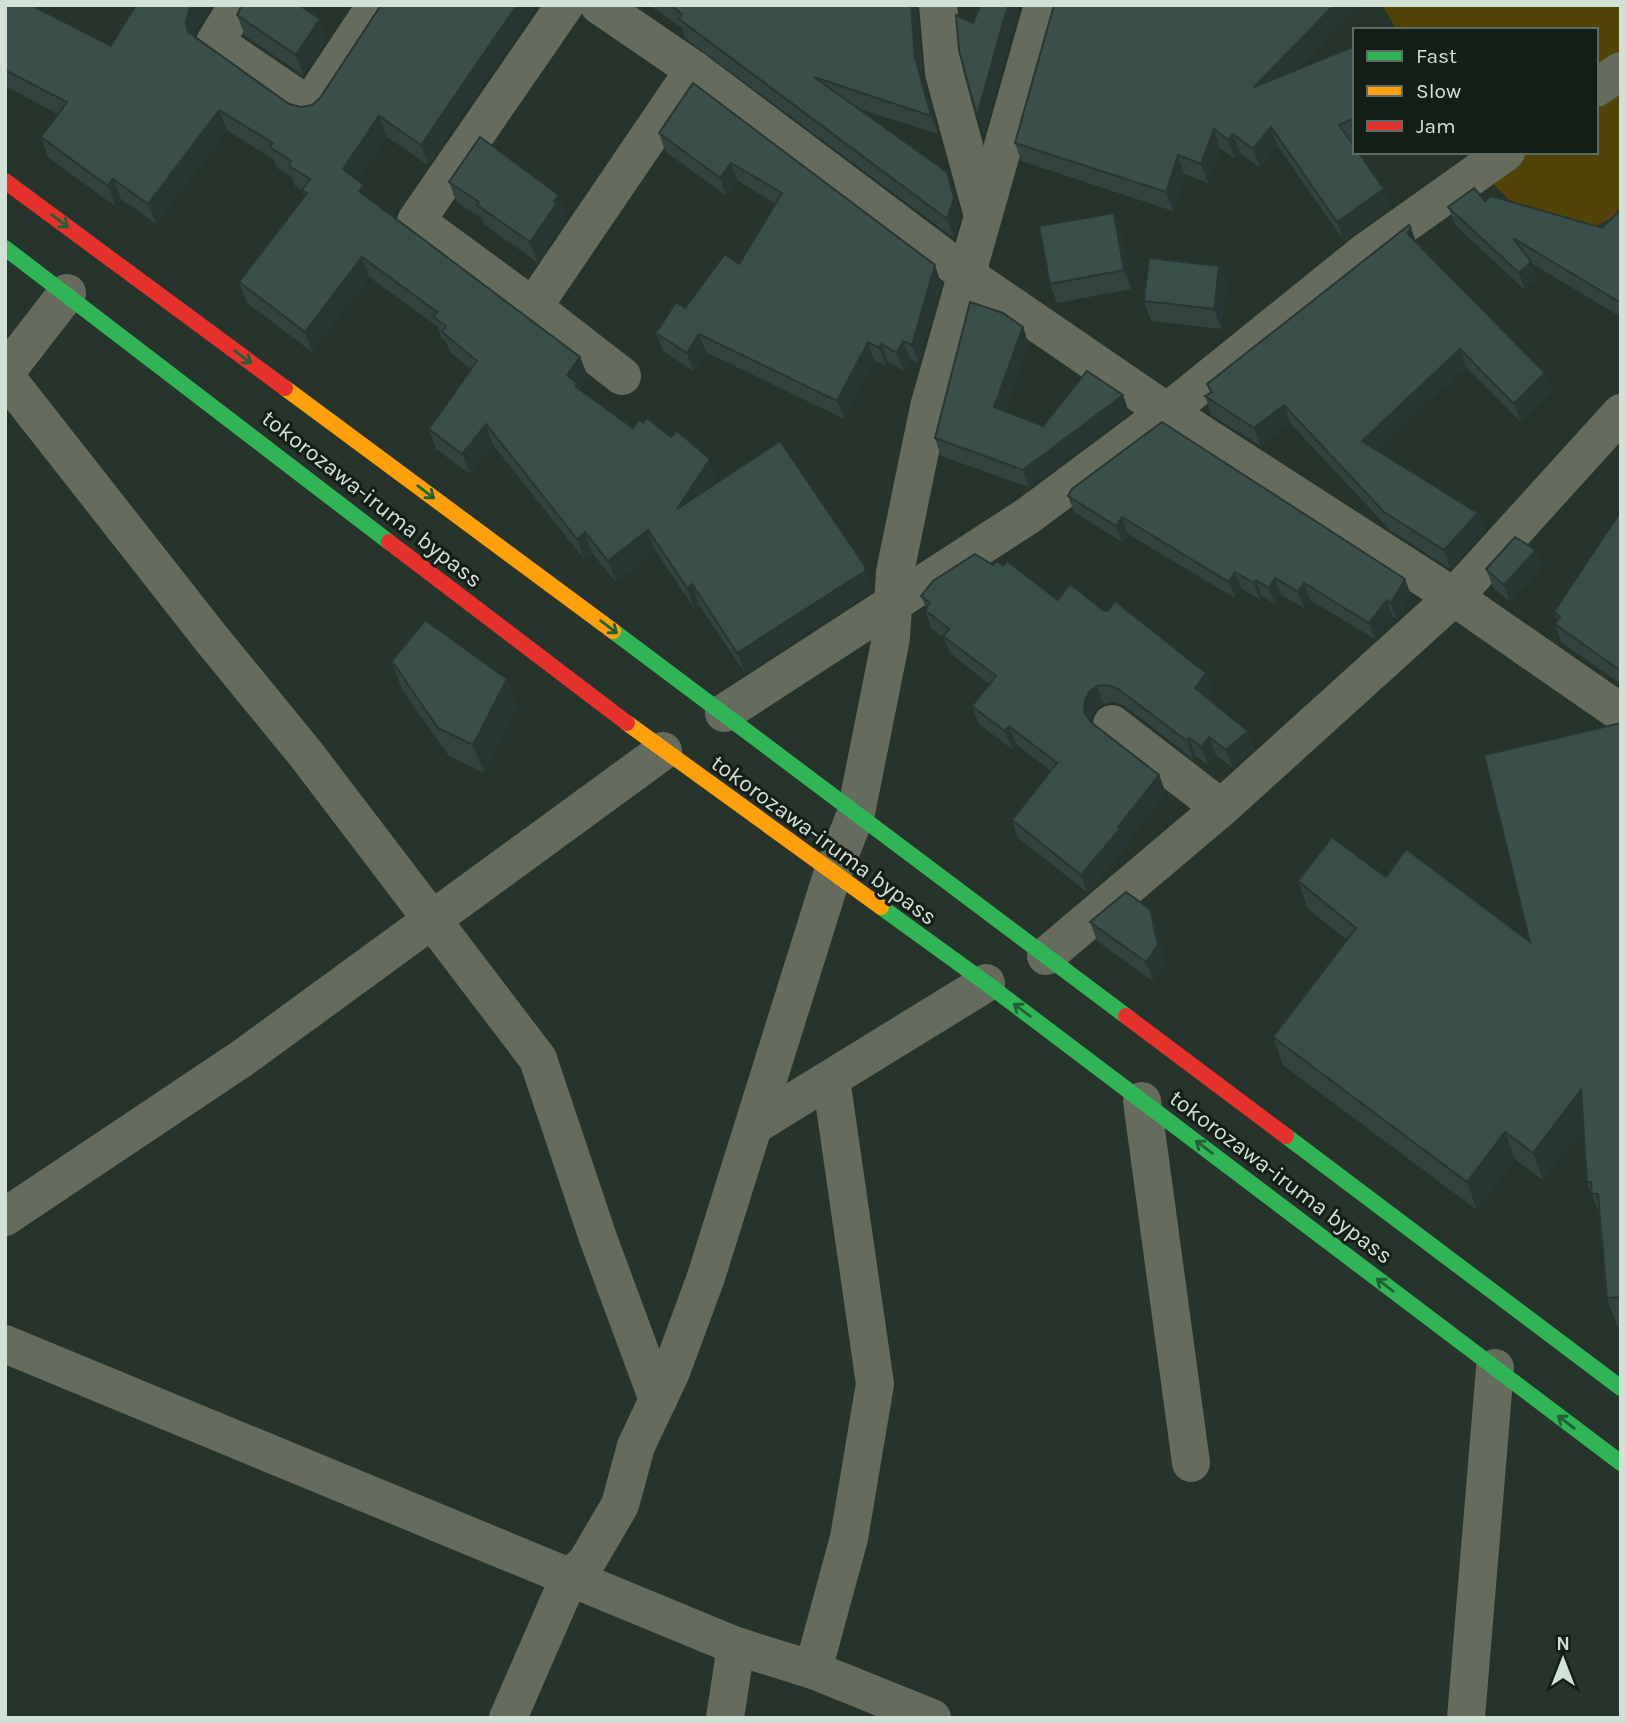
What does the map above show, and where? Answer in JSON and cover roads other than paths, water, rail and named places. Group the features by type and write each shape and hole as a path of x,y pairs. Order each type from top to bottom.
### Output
{"highway":[{"name":"tokorozawa-iruma bypass","path":"5,181 724,713 1621,1388"},
{"name":"tokorozawa-iruma bypass","path":"5,248 663,751 832,875 986,983 1621,1463"}],"street":[{"path":"238,5 215,42 309,106 376,5"},
{"path":"565,5 416,221 622,376"},
{"path":"599,5 694,70 967,275 1167,412 1454,597 1621,713"},
{"path":"938,5 944,73 983,216"},
{"path":"508,1718 569,1578 586,1563 620,1504 636,1446 658,1400 706,1277 832,875 856,813 891,638 895,572 929,407 1043,5"},
{"path":"533,307 694,70"},
{"path":"1598,87 1621,71"},
{"path":"724,713 1029,515 1167,412 1364,253 1503,154"},
{"path":"67,293 5,374 434,919 538,1059 598,1238 658,1400"},
{"path":"1046,956 1221,808 1454,597 1621,413"},
{"path":"1112,724 1221,808"},
{"path":"5,1217 244,1057 663,751"},
{"path":"755,1125 986,983"},
{"path":"813,1670 849,1538 874,1384 831,1079"},
{"path":"1142,1101 1191,1463"},
{"path":"5,1344 736,1646 813,1670 892,1711 932,1718"},
{"path":"1466,1718 1495,1368"},
{"path":"725,1718 736,1646"}]}
